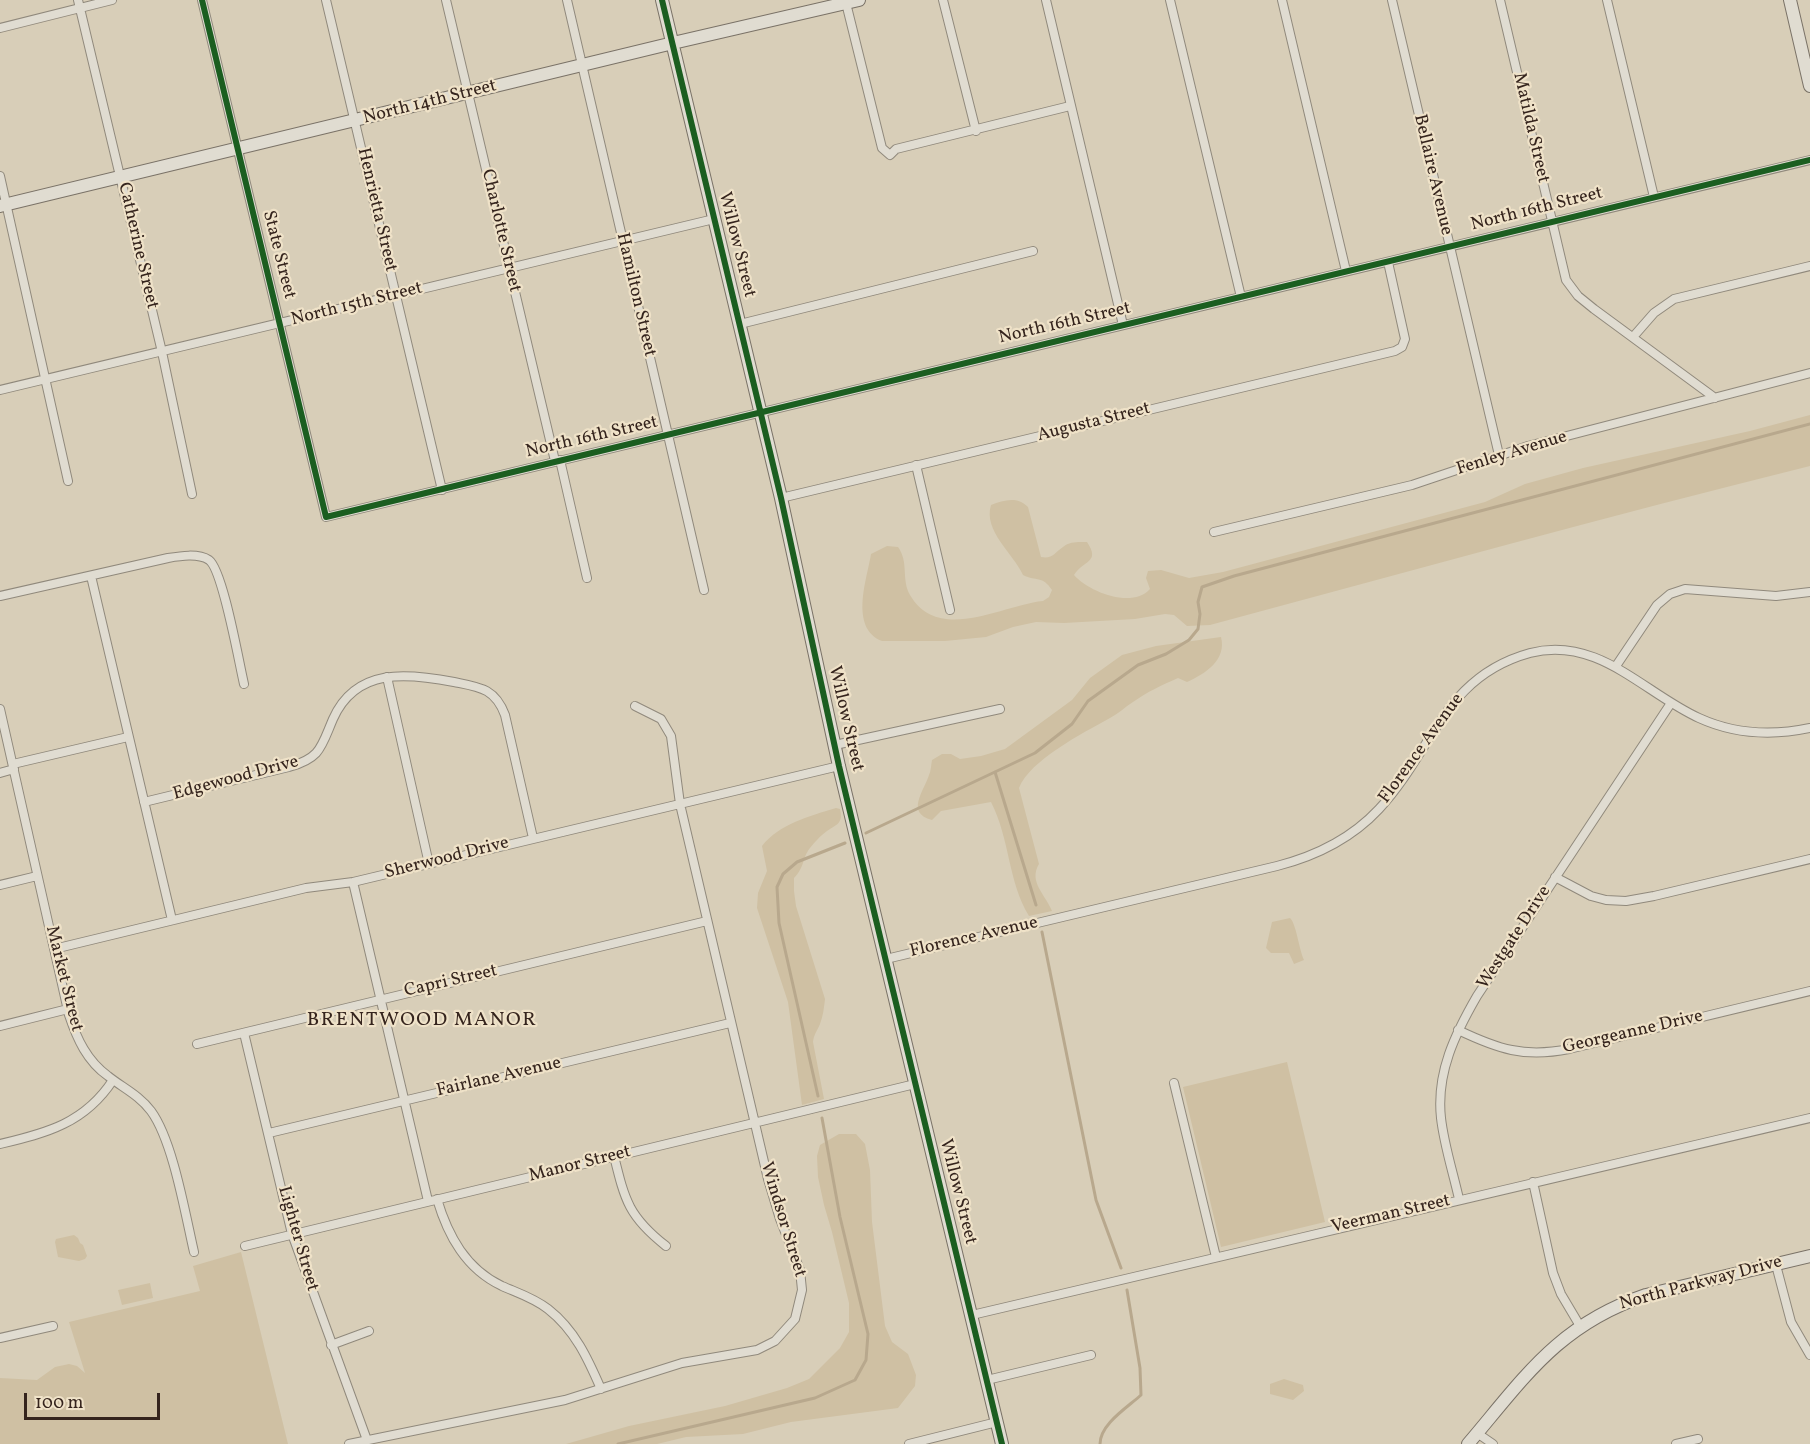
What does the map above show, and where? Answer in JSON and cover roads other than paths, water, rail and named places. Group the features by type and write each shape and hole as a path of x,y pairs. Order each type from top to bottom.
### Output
{"street":[{"path":"0,28 79,4 112,0"},
{"name":"State Street","path":"202,0 326,517"},
{"name":"Henrietta Street","path":"326,0 442,490"},
{"name":"Charlotte Street","path":"446,0 509,269 588,578"},
{"name":"Hamilton Street","path":"567,0 704,590"},
{"name":"Willow Street","path":"662,0 781,498 835,745 1002,1444"},
{"name":"North 14th Street","path":"3,205 859,0"},
{"path":"943,0 976,131"},
{"path":"1046,0 1123,325"},
{"path":"1170,0 1241,297"},
{"path":"1282,0 1346,271"},
{"name":"Bellaire Avenue","path":"1392,0 1499,455"},
{"name":"Matilda Street","path":"1500,0 1562,269 1573,290 1594,309 1716,398"},
{"path":"1607,0 1654,197"},
{"path":"1790,0 1810,86"},
{"path":"846,3 882,148 890,154 896,149 1070,106"},
{"name":"Catherine Street","path":"79,4 162,352 192,494"},
{"name":"North 16th Street","path":"326,517 1810,160"},
{"path":"0,176 3,205 46,379 68,481"},
{"name":"North 15th Street","path":"0,390 714,219"},
{"path":"740,324 1033,251"},
{"name":"Augusta Street","path":"781,498 1395,351 1405,343 1388,262"},
{"path":"1633,337 1654,313 1674,299 1810,266"},
{"name":"Fenley Avenue","path":"1214,532 1420,483 1499,455 1810,373"},
{"path":"916,465 950,610"},
{"path":"0,596 168,558 188,556 206,558 214,565 221,585 244,684"},
{"path":"91,576 172,920"},
{"path":"1616,666 1657,605 1665,597 1680,590 1697,589 1776,596 1810,592"},
{"name":"Florence Avenue","path":"886,959 1277,866 1317,853 1352,832 1379,809 1398,787 1456,700 1472,682 1488,670 1512,658 1534,652 1552,650 1589,654 1616,666 1671,703 1709,722 1751,732 1783,732 1810,728"},
{"name":"Edgewood Drive","path":"144,802 289,767 307,760 324,744 332,721 344,702 362,685 387,677 407,675 481,688 495,697 505,715 533,838"},
{"path":"387,677 429,864"},
{"name":"Westgate Drive","path":"1459,1199 1443,1131 1440,1107 1445,1066 1458,1030 1477,996 1671,703"},
{"name":"Windsor Street","path":"349,1444 565,1400 682,1363 757,1350 780,1337 795,1319 802,1298 800,1270 773,1199 730,1023 680,804 673,742 670,731 661,719 635,706"},
{"name":"Market Street","path":"0,709 68,1009 81,1046 96,1066 133,1092 145,1104 161,1130 172,1162 194,1252"},
{"path":"835,745 1000,709"},
{"path":"0,773 13,767 128,737"},
{"name":"Sherwood Drive","path":"54,949 306,888 353,882 840,766"},
{"path":"1555,877 1591,896 1606,900 1626,901 1810,859"},
{"path":"0,885 37,876"},
{"path":"353,882 404,1101 432,1200 450,1236 466,1258 492,1280 532,1299 554,1314 574,1336 584,1351 601,1389"},
{"name":"Capri Street","path":"197,1044 707,921"},
{"name":"Georgeanne Drive","path":"1458,1030 1500,1048 1515,1052 1539,1053 1569,1048 1810,991"},
{"path":"0,1026 68,1009"},
{"name":"Fairlane Avenue","path":"268,1133 730,1023"},
{"name":"Lighter Street","path":"244,1033 292,1234 367,1440"},
{"path":"0,1144 45,1133 67,1123 89,1108 113,1080"},
{"path":"1174,1083 1216,1257"},
{"name":"Manor Street","path":"245,1246 915,1084"},
{"name":"Veerman Street","path":"972,1315 1810,1118"},
{"path":"614,1156 625,1196 636,1219 666,1246"},
{"path":"1533,1182 1553,1273 1561,1294 1580,1326"},
{"name":"North Parkway Drive","path":"1468,1444 1541,1359 1580,1326 1612,1308 1646,1295 1810,1256"},
{"path":"1776,1264 1791,1322 1810,1355"},
{"path":"0,1338 53,1326"},
{"path":"331,1345 369,1331"},
{"path":"987,1380 1091,1355"},
{"path":"909,1444 997,1422"},
{"path":"1477,1433 1493,1444"},
{"path":"1676,1444 1698,1439"}],"waterway":[{"path":"866,833 1035,753 1072,724 1088,701 1138,665 1166,654 1189,640 1198,629 1200,614 1198,602 1202,587 1234,576 1810,424"},
{"path":"995,772 1036,905"},
{"path":"818,1096 779,923 777,887 783,874 797,862 845,843"},
{"path":"1042,932 1096,1200 1121,1268"},
{"path":"618,1444 815,1398 855,1380 866,1360 868,1334 840,1217 822,1118"},
{"path":"1100,1444 1101,1437 1110,1423 1141,1395 1140,1368 1127,1290"}],"district":[{"name":"BRENTWOOD MANOR","path":"422,1021"}]}
